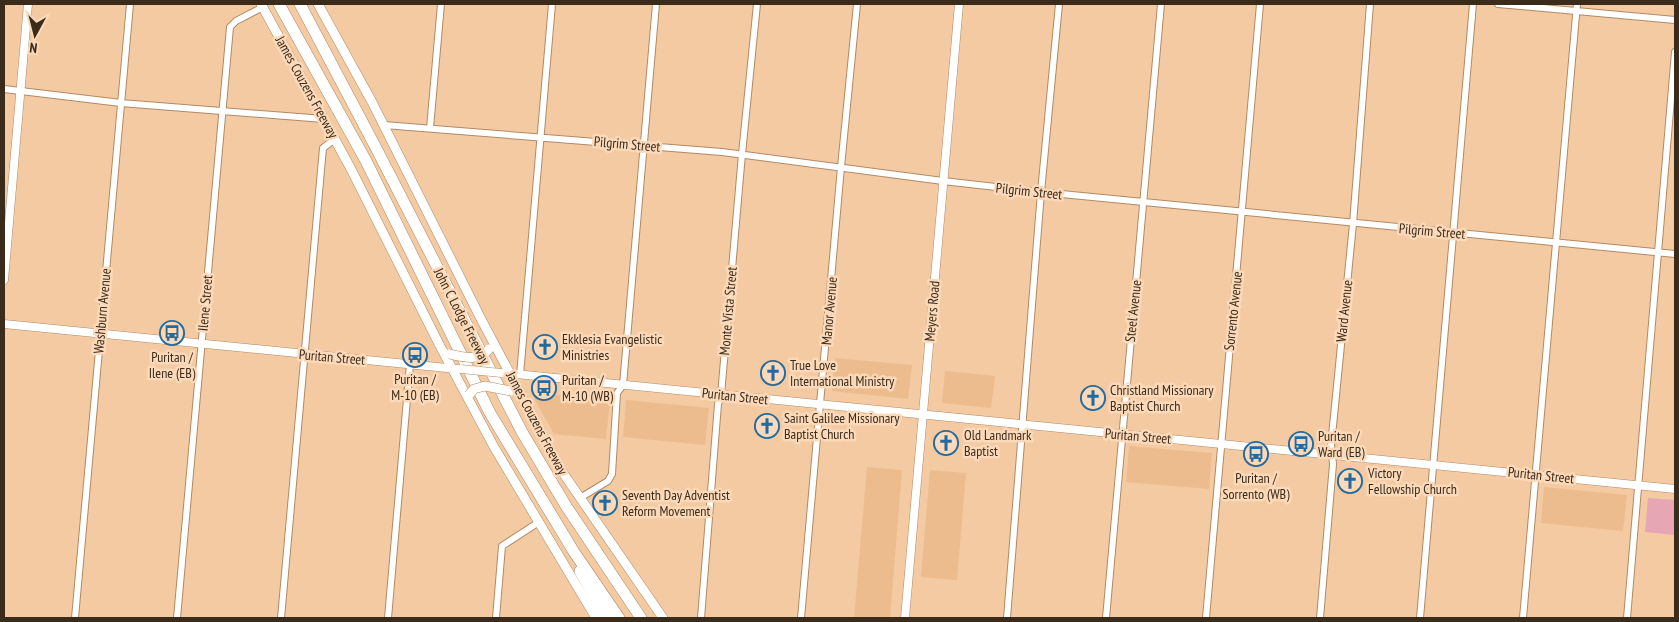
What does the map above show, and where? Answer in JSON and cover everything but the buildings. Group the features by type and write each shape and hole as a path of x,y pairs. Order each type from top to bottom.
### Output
{"highway":[{"name":"John C Lodge Freeway","path":"279,4 366,161 490,413 574,552 618,618"},
{"name":"John C Lodge Freeway","path":"300,4 522,432 566,506 641,618"},
{"path":"574,552 581,575 606,618"}],"main road":[{"name":"James Couzens Freeway","path":"318,4 384,125 490,336 506,373 533,417 561,470 663,618"},
{"name":"James Couzens Freeway","path":"262,5 335,140 440,346 456,369 494,447 596,618"},
{"path":"440,346 449,354 471,358 484,354 489,349 490,336"},
{"path":"469,398 474,388 484,386 511,391 518,396 533,417"}],"street":[{"path":"4,280 28,4"},
{"name":"Washburn Avenue","path":"75,618 130,4"},
{"path":"430,128 441,4"},
{"path":"520,375 552,4"},
{"path":"580,498 611,478 617,393 623,385 656,4"},
{"name":"Monte Vista Street","path":"701,618 718,404 721,395 757,4"},
{"name":"Manor Avenue","path":"801,618 841,167 858,4"},
{"name":"Meyers Road","path":"905,618 959,4"},
{"path":"1007,618 1041,192 1059,4"},
{"name":"Steel Avenue","path":"1106,618 1161,4"},
{"name":"Sorrento Avenue","path":"1206,618 1260,4"},
{"name":"Ward Avenue","path":"1320,618 1333,455 1331,446 1353,224 1370,4"},
{"path":"1420,618 1473,4"},
{"path":"1498,4 1576,7 1675,20"},
{"name":"Ilene Street","path":"177,618 230,27 236,21 262,5"},
{"path":"1523,618 1576,7"},
{"path":"1627,618 1675,52"},
{"path":"4,90 121,103 324,119"},
{"name":"Pilgrim Street","path":"384,125 742,154 1041,192 1453,234 1675,254"},
{"path":"281,618 323,148 335,140"},
{"name":"Puritan Street","path":"4,324 1675,488"},
{"path":"388,618 410,364"},
{"path":"496,618 502,546 539,522"}],"shaded area":[{"path":"835,358 912,365 908,399 832,391"},
{"path":"945,371 995,376 991,408 942,403"},
{"path":"531,393 610,399 606,439 554,434"},
{"path":"626,400 709,408 705,445 623,437"},
{"path":"1129,446 1212,453 1209,489 1126,482"},
{"path":"867,467 902,470 890,618 854,618"},
{"path":"930,470 966,473 957,580 921,577"},
{"path":"1544,487 1627,495 1623,531 1541,523"},
{"path":"1648,498 1675,500 1675,535 1645,532"}],"place":[{"name":"Puritan / Ilene (EB)","path":"172,333"},
{"name":"Ekklesia Evangelistic Ministries","path":"545,347"},
{"name":"Puritan / M-10 (EB)","path":"415,355"},
{"name":"True Love International Ministry","path":"773,373"},
{"name":"Puritan / M-10 (WB)","path":"544,388"},
{"name":"Christland Missionary Baptist Church","path":"1093,398"},
{"name":"Saint Galilee Missionary Baptist Church","path":"767,426"},
{"name":"Old Landmark Baptist","path":"946,443"},
{"name":"Puritan / Ward (EB)","path":"1301,444"},
{"name":"Puritan / Sorrento (WB)","path":"1256,454"},
{"name":"Victory Fellowship Church","path":"1350,481"},
{"name":"Seventh Day Adventist Reform Movement","path":"605,503"}]}
